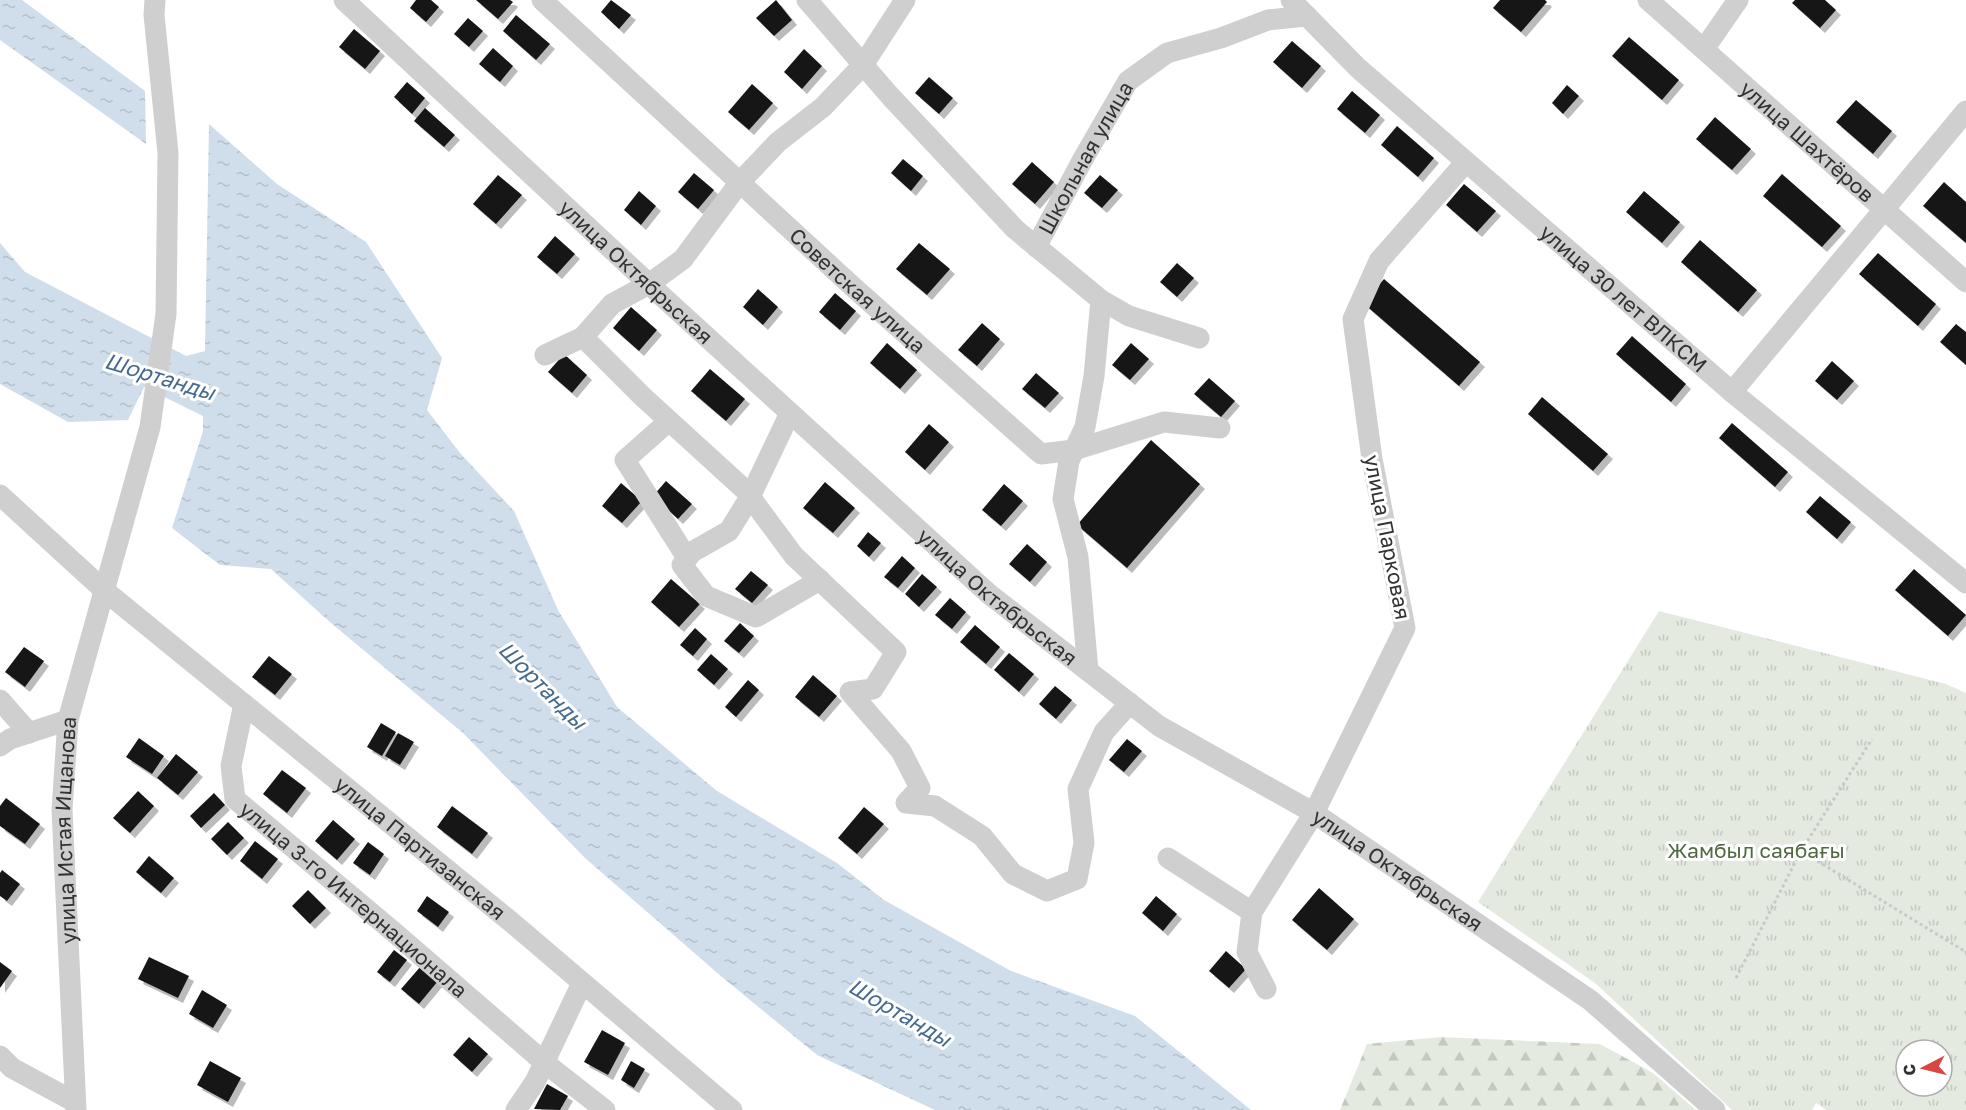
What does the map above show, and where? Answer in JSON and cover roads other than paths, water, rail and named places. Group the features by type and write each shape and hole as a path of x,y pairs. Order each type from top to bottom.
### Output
{"street":[{"name":"улица Истая Ищанова","path":"75,1106 62,810 68,720 150,427 166,314 168,153 154,15 155,0"},
{"name":"улица Октябрьская","path":"344,0 989,594 1159,726 1314,813 1590,1000 1715,1110"},
{"name":"Советская улица","path":"542,0 852,286 1041,454 1074,450 1164,423 1220,428"},
{"name":"Школьная улица","path":"807,0 863,65 1015,229 1101,300 1130,316 1199,338"},
{"path":"545,355 583,337 612,304 650,284 683,259 740,182 778,142 823,107 863,65 905,0"},
{"name":"улица 30 лет ВЛКСМ","path":"1291,0 1358,68 1732,392 1966,583"},
{"name":"улица Шахтёров","path":"1648,0 1966,282"},
{"path":"1704,49 1738,0"},
{"name":"Школьная улица","path":"1036,246 1128,81 1167,53 1221,38 1268,20 1307,16"},
{"path":"1732,392 1966,111"},
{"name":"улица Парковая","path":"1266,989 1247,952 1252,912 1314,813 1405,628 1372,459 1353,319 1379,261 1466,162"},
{"path":"1088,671 1078,557 1063,499 1069,461 1085,427 1094,376 1101,300"},
{"path":"583,337 669,421 745,490 794,556 896,652 873,689 850,692 901,751 915,778 920,788 906,803 935,806 982,836 1013,874 1047,891 1077,879 1084,843 1078,789 1104,732 1130,703"},
{"path":"790,413 750,497 729,531 692,552 682,565 706,596 756,616 820,580"},
{"path":"669,421 625,460 687,558"},
{"name":"улица Партизанская","path":"0,495 105,591 510,921 732,1110"},
{"path":"0,700 29,733"},
{"name":"улица 3-го Интернационала","path":"244,704 231,766 235,799 395,933 544,1063 605,1110"},
{"path":"0,746 10,739 68,720"},
{"path":"1168,858 1252,912"},
{"path":"516,1110 536,1082 582,982"},
{"path":"0,1056 12,1068 75,1106"}],"water":[{"path":"0,0 22,0 145,91 146,144 0,40"},
{"name":"Шортанды","path":"209,124 277,184 366,242 442,358 427,410 460,453 514,511 558,610 617,707 717,791 837,863 884,900 1011,971 1135,1016 1251,1110 935,1110 817,1055 722,977 585,858 463,733 331,623 271,569 220,565 172,528 203,431 203,416 144,387 128,420 68,422 0,384 0,243 25,272 186,356 205,351"}],"park label":[{"name":"Жамбыл саябағы","path":"1756,850"}]}
